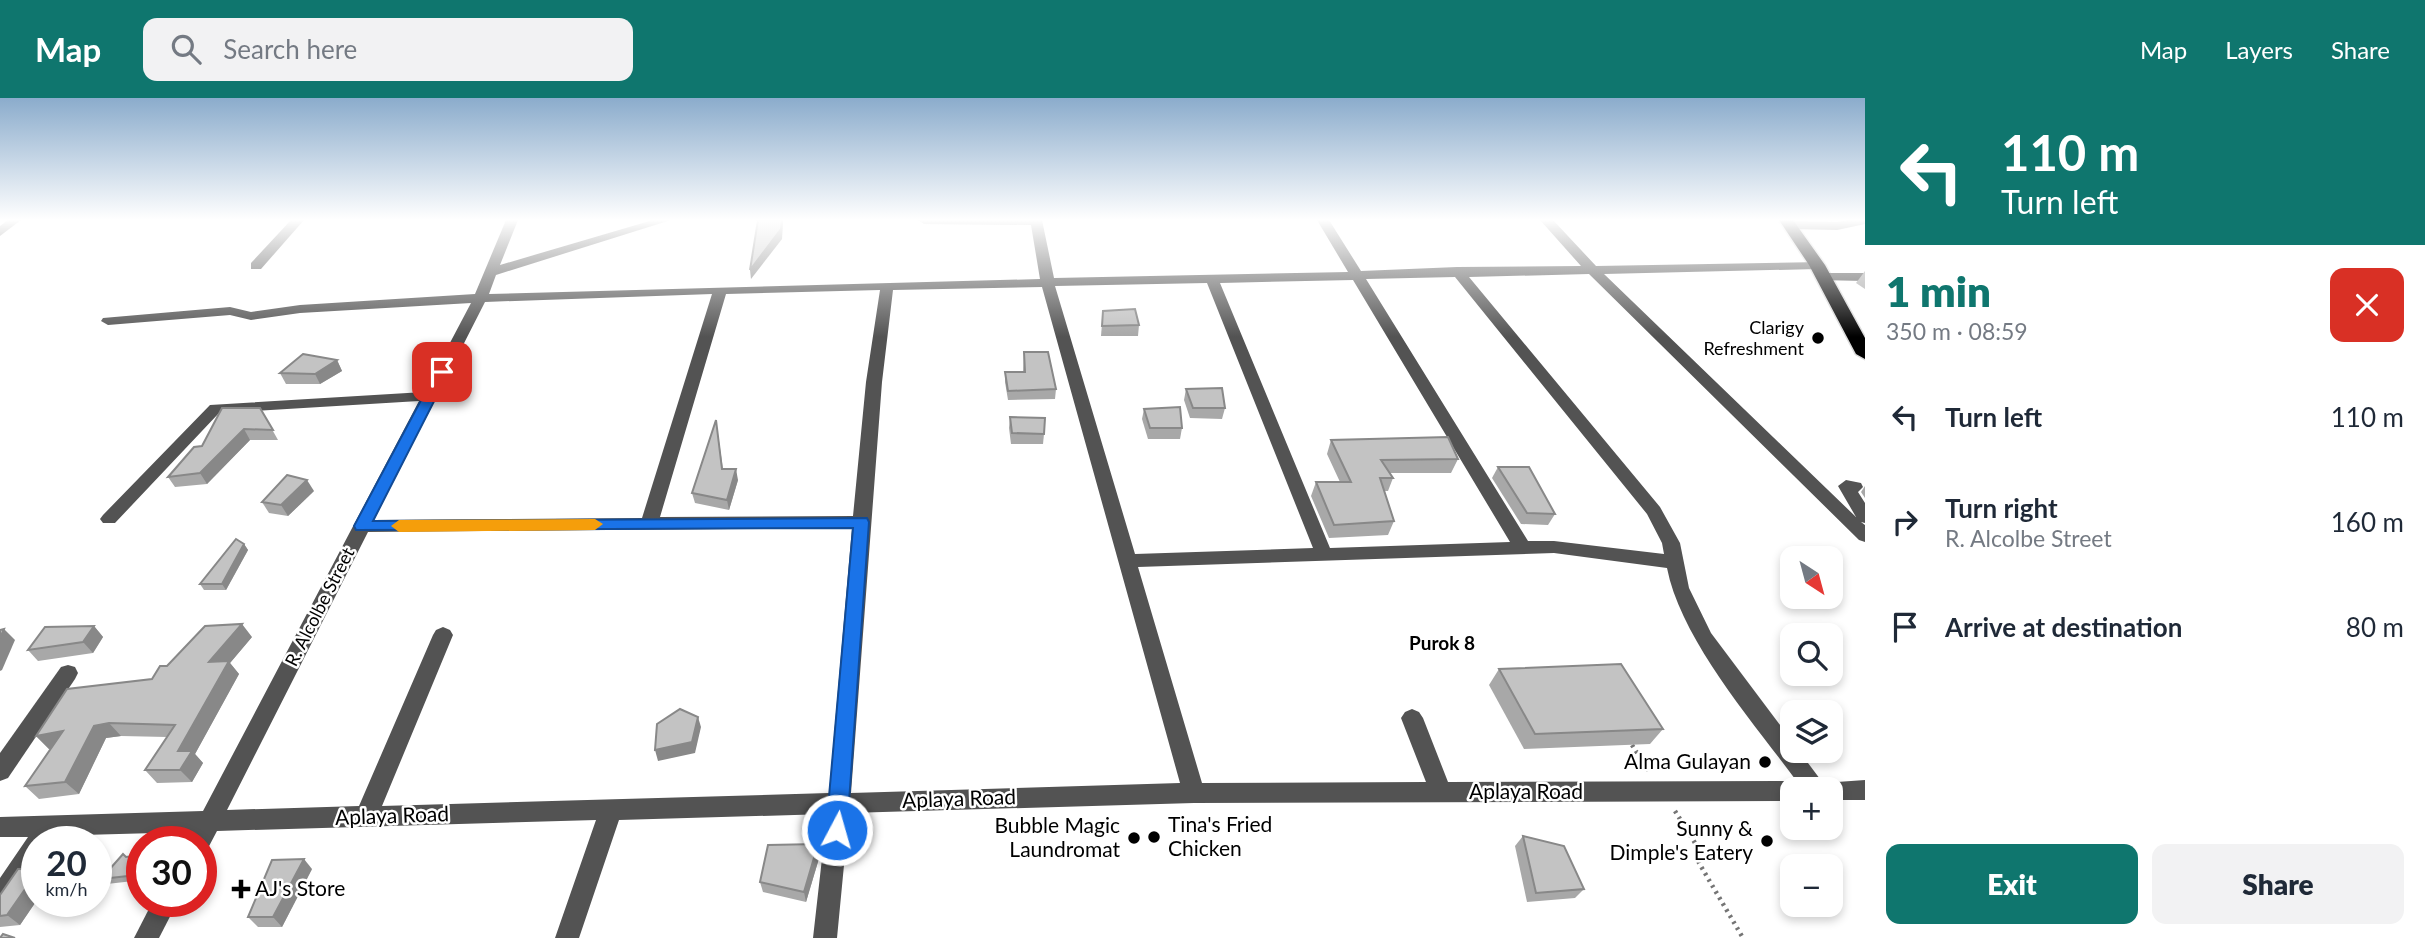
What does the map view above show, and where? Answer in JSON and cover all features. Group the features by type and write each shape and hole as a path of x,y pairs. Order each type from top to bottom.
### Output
{"highway":[{"path":"1812,259 1865,354"}],"street":[{"path":"256,266 262,259"},
{"name":"R. Alcolbe Street","path":"208,826 480,298 497,259"},
{"path":"492,271 532,259"},
{"path":"1043,259 1048,284 1194,793"},
{"path":"1346,259 1523,548"},
{"path":"1582,259 1863,528"},
{"path":"108,321 230,311 251,316 300,309 480,298 1457,271 1590,268 1820,271 1865,277"},
{"path":"1457,271 1654,511 1671,543 1680,588 1703,637 1806,777"},
{"path":"1212,279 1324,554"},
{"path":"825,938 874,382 887,287"},
{"path":"649,524 720,290"},
{"path":"109,519 215,408 430,396"},
{"path":"1854,488 1846,486 1863,528"},
{"path":"362,526 861,522"},
{"path":"1127,561 1523,548 1589,550 1674,562"},
{"path":"366,816 443,635"},
{"path":"0,771 68,673"},
{"path":"1412,718 1441,793"},
{"name":"Aplaya Road","path":"112,830 211,821 1194,793 1780,790"},
{"path":"1843,790 1865,790"},
{"path":"567,938 611,809"},
{"name":"Aplaya Road","path":"0,827 21,832"},
{"path":"0,899 21,867"},
{"path":"146,938 157,917"}],"path":[{"path":"1632,745 1695,843 1699,863 1743,938"}],"building":[{"path":"752,259 758,259 750,270"},
{"path":"1135,309 1139,325 1102,326 1103,311"},
{"path":"1024,352 1048,352 1056,389 1008,391 1005,372 1025,372"},
{"path":"303,354 337,360 315,374 280,373"},
{"path":"1222,388 1225,408 1193,408 1186,389"},
{"path":"1180,407 1182,428 1150,428 1144,409"},
{"path":"222,408 260,408 273,430 244,429 200,473 168,477 194,447 202,446"},
{"path":"1010,417 1045,418 1044,434 1012,433"},
{"path":"716,420 722,469 736,469 727,500 692,493"},
{"path":"1448,437 1458,459 1381,460 1393,478 1380,478 1394,521 1334,525 1316,482 1351,482 1331,440"},
{"path":"1498,467 1529,467 1555,514 1527,513"},
{"path":"287,475 307,480 281,505 262,502"},
{"path":"236,539 244,544 222,584 200,584"},
{"path":"242,624 209,662 229,661 178,751 192,751 180,770 145,770 175,725 109,723 94,726 65,782 25,786 63,731 36,736 67,689 152,679 160,666 167,666 205,626"},
{"path":"94,626 83,642 28,650 45,627"},
{"path":"1621,664 1663,729 1535,734 1499,669"},
{"path":"680,709 698,717 692,742 655,750 657,724"},
{"path":"1523,836 1564,846 1584,889 1536,893"},
{"path":"818,844 804,892 760,882 768,845"},
{"path":"123,854 126,857 126,876 112,878 112,866"},
{"path":"304,859 273,917 248,917 272,860"},
{"path":"18,869 21,869 21,895 7,915 0,916 0,895"}],"slow traffic":[{"path":"399,526 595,524"}],"place":[{"name":"Clarigy Refreshment","path":"1818,338"},
{"name":"Alma Gulayan","path":"1765,762"},
{"name":"Tina's Fried Chicken","path":"1154,837"},
{"name":"Bubble Magic Laundromat","path":"1134,838"},
{"name":"Sunny & Dimple's Eatery","path":"1767,841"},
{"name":"AJ's Store","path":"241,889"}],"district":[{"name":"Purok 8","path":"1442,643"}],"route":[{"path":"442,372 362,526 861,522 837,830"}]}
